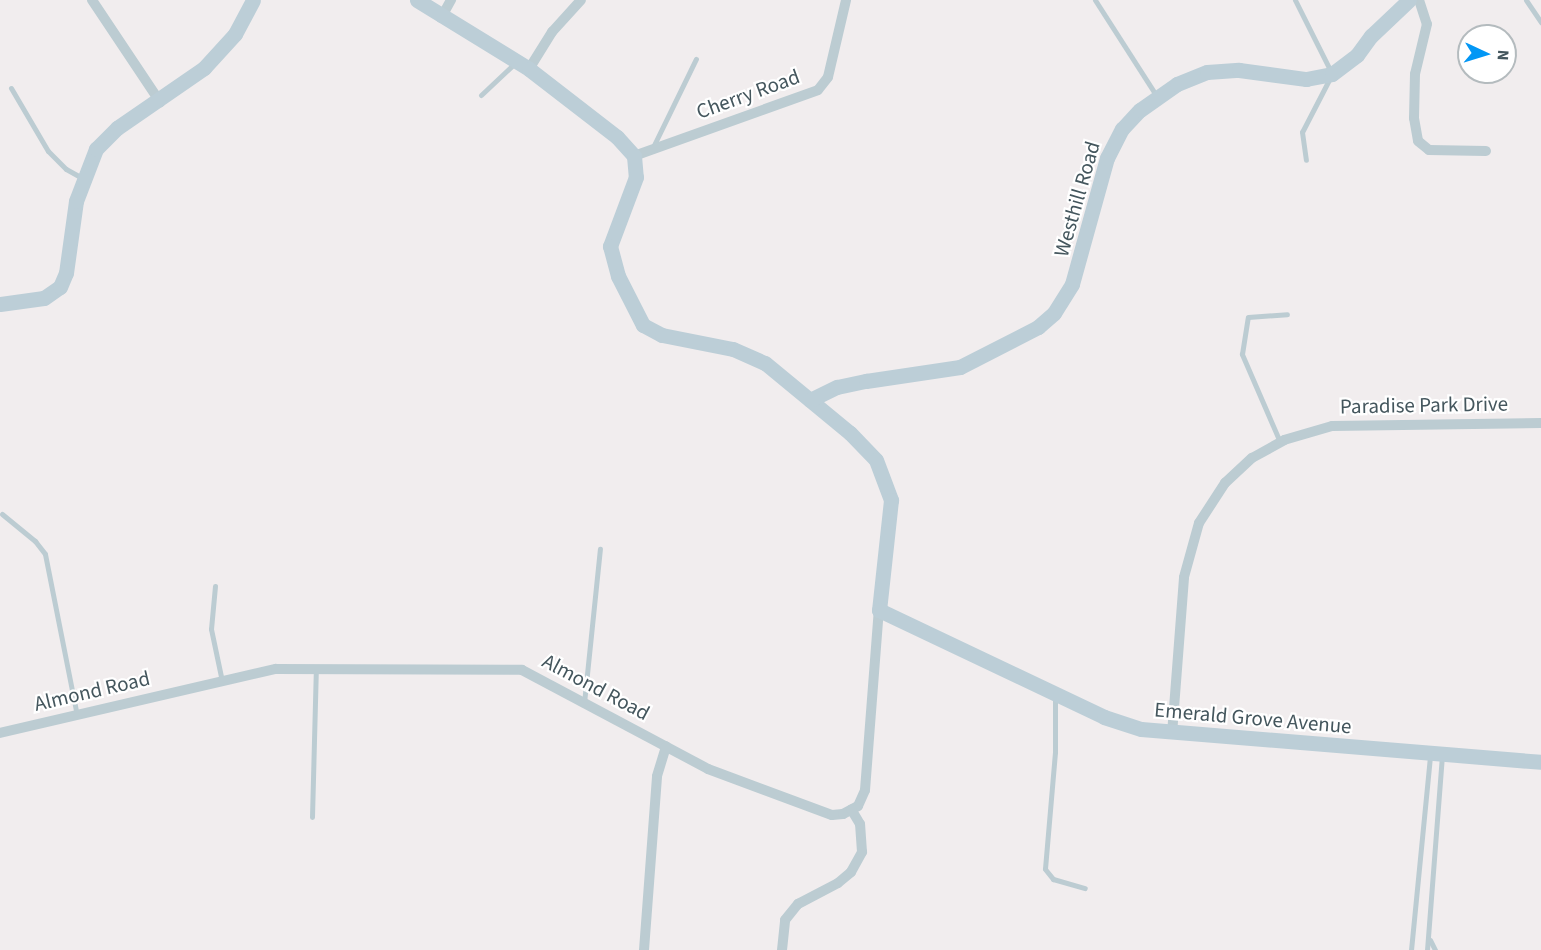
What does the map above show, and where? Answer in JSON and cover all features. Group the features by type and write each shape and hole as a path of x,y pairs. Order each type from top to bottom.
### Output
{"street":[{"path":"92,0 160,102"},
{"path":"0,304 44,298 62,284 82,178 102,141 160,102 226,46 253,0"},
{"path":"417,0 441,18 523,65 616,136 634,156 636,177 610,246 615,269 638,318 662,336 722,346 754,357 810,400 856,440 876,460 886,478 891,513 879,610 865,790 858,806 851,809 860,824 862,852 851,872 838,883 798,904 785,920 782,950"},
{"path":"441,18 451,0"},
{"path":"523,65 581,0"},
{"name":"Cherry Road","path":"634,156 818,90 828,77 846,0"},
{"name":"Westhill Road","path":"810,400 837,387 960,367 1012,343 1047,320 1061,304 1078,269 1096,191 1112,146 1128,122 1157,97 1186,79 1217,70 1250,71 1299,79 1332,74 1357,55 1371,36 1409,0"},
{"path":"1419,0 1427,24 1416,74 1414,118 1418,141 1430,150 1486,152"},
{"name":"Paradise Park Drive","path":"1172,734 1184,577 1199,523 1225,483 1252,458 1280,442 1332,426 1541,423"},
{"name":"Emerald Grove Avenue","path":"879,610 1104,717 1172,734 1541,762"},
{"name":"Almond Road","path":"0,733 276,669 522,670 708,769 832,815 851,809"},
{"path":"644,950 657,776 666,746"}],"lane":[{"path":"1095,0 1157,97"},
{"path":"1295,0 1332,74 1302,132 1306,160"},
{"path":"1526,0 1538,12 1541,22"},
{"path":"653,149 696,59"},
{"path":"481,95 523,65"},
{"path":"11,88 48,151 66,169 82,178"},
{"path":"1280,442 1242,354 1248,317 1287,314"},
{"path":"2,514 35,541 45,554 77,715"},
{"path":"584,703 600,549"},
{"path":"215,586 211,629 222,681"},
{"path":"312,818 316,669"},
{"path":"1055,694 1055,752 1045,869 1053,879 1085,888"},
{"path":"1428,950 1436,754"},
{"path":"1411,950 1436,754"},
{"path":"1429,939 1435,950"}]}
